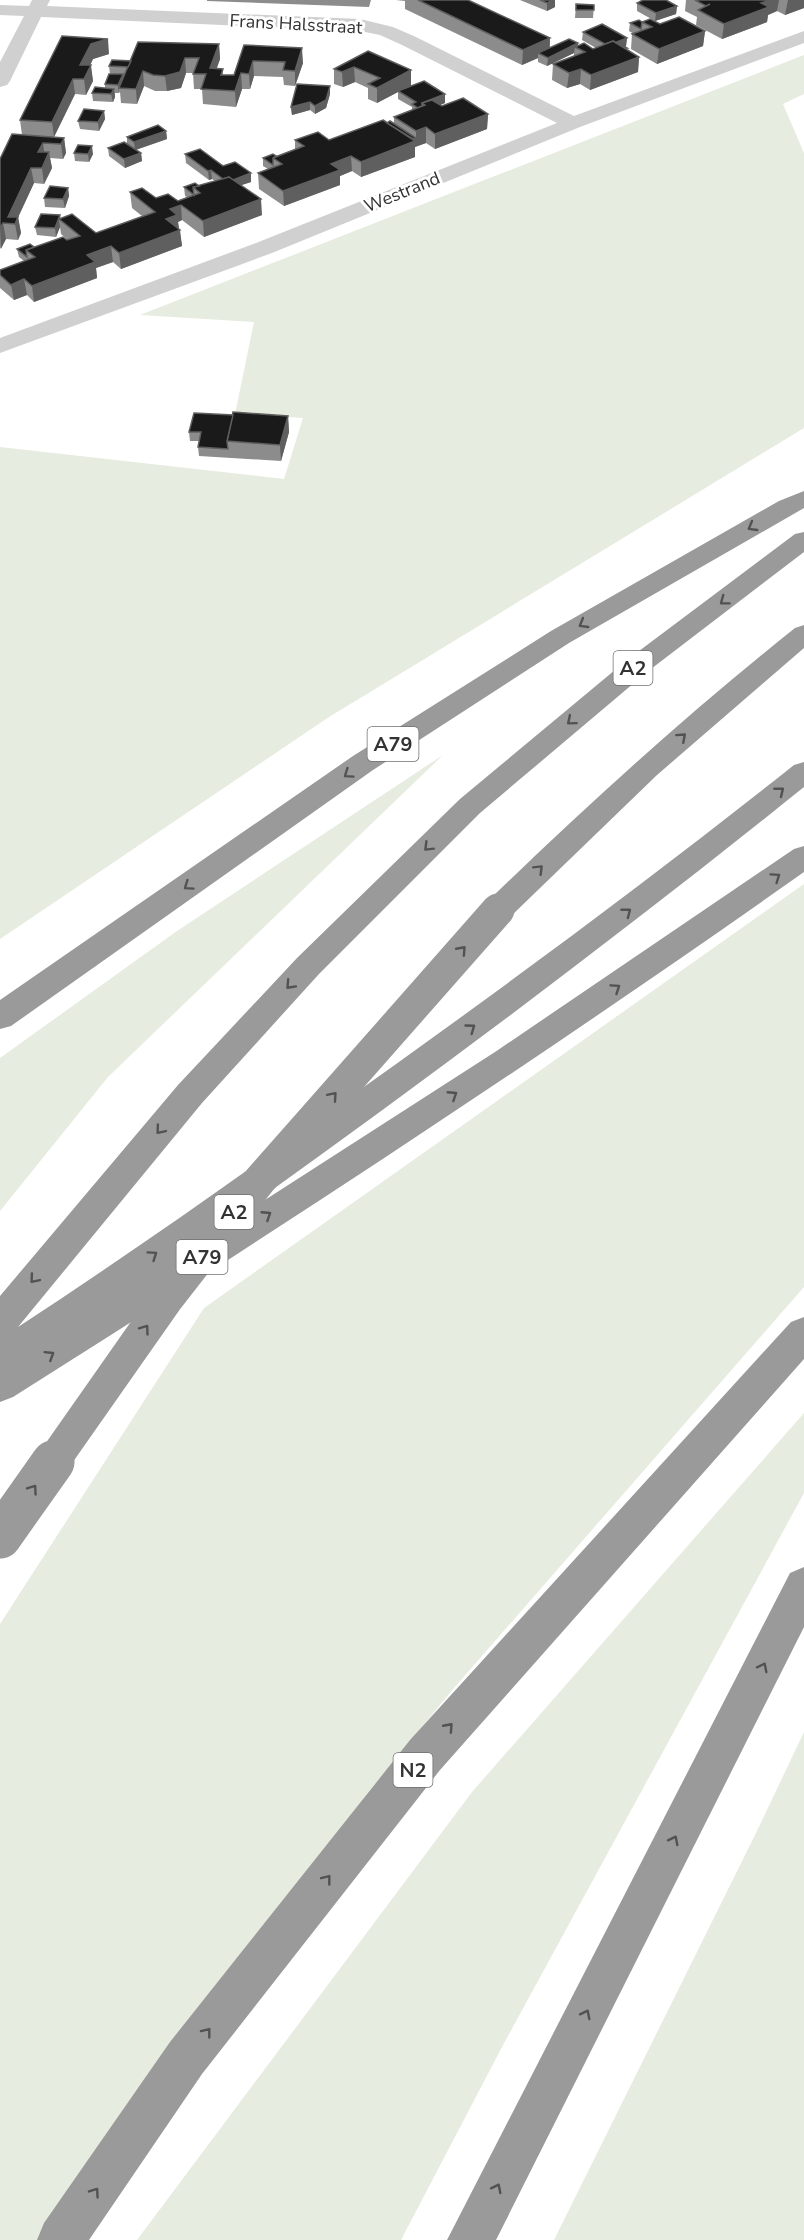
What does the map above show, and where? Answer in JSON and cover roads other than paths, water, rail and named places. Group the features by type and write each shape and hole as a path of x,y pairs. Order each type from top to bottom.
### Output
{"highway":[{"name":"A79","path":"0,1017 363,763 560,637 804,499"},
{"name":"A2","path":"0,1322 190,1094 308,966 470,806 636,666 804,540"},
{"name":"A2","path":"0,1537 167,1299 260,1180 498,910 584,825 717,705 804,634"},
{"name":"A79","path":"0,1358 111,1286 424,1063 598,935 804,772"},
{"name":"A79","path":"0,1385 109,1318 611,992 804,857"},
{"name":"N2","path":"62,2240 186,2058 424,1755 804,1333"},
{"path":"471,2240 804,1586"}],"street":[{"name":"Frans Halsstraat","path":"0,10 38,6 367,27 409,41 573,123"},
{"path":"0,81 38,6"},
{"name":"Westrand","path":"0,346 264,248 573,123 804,37"}]}
